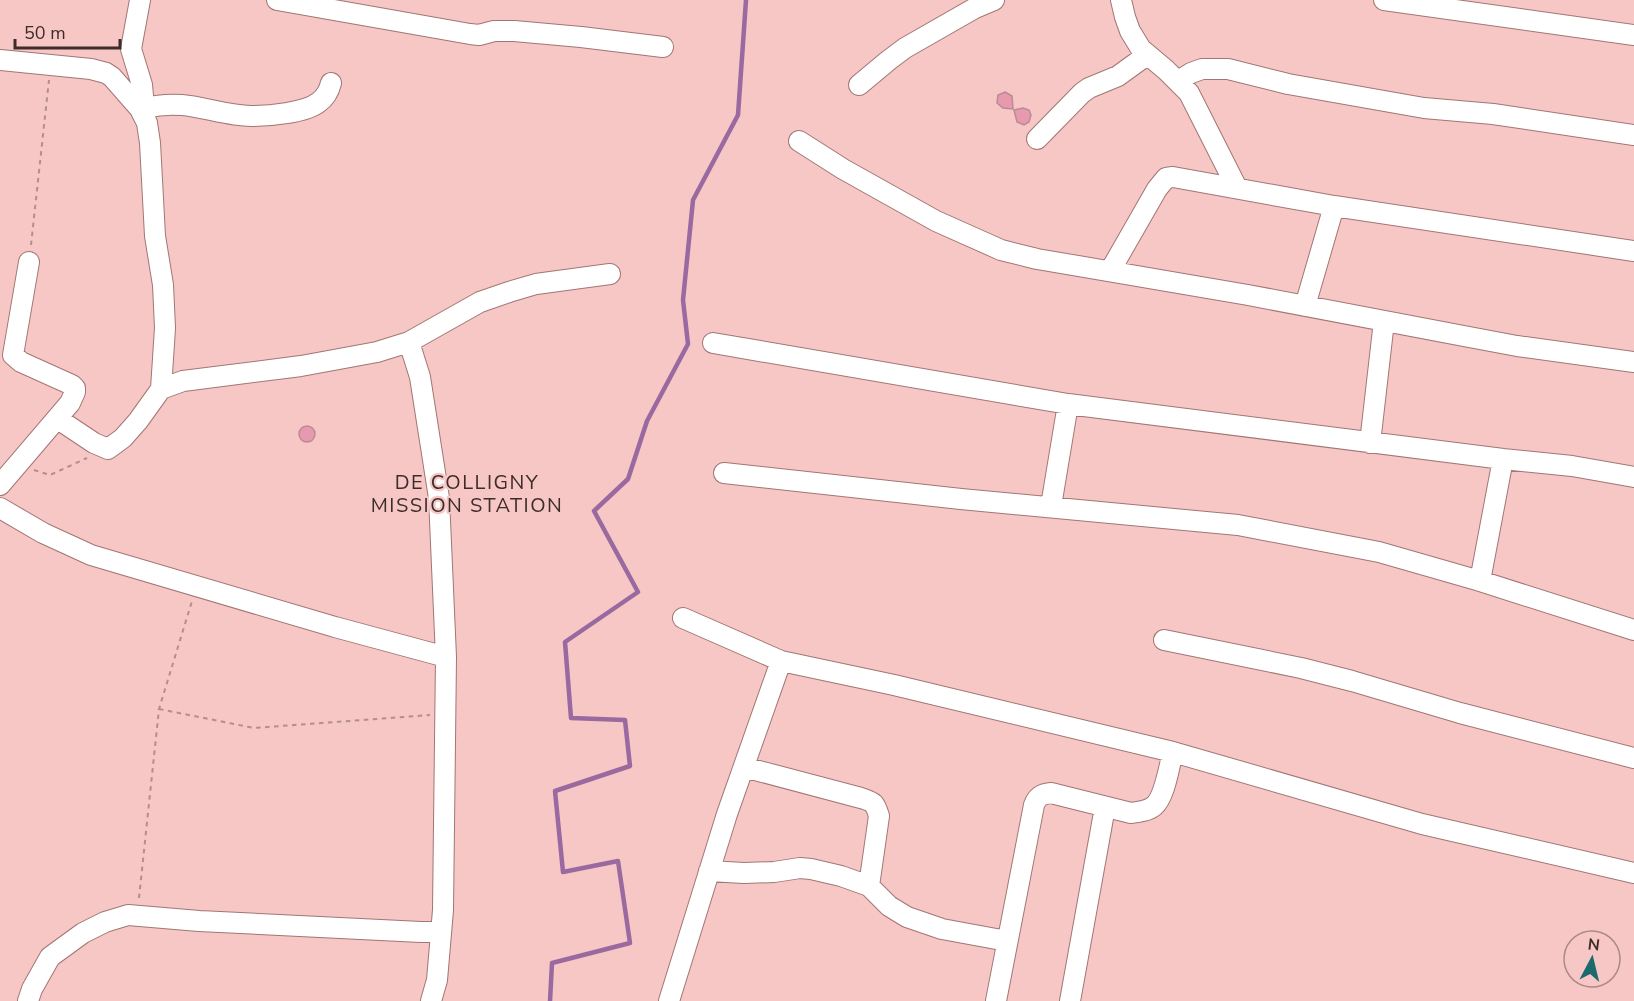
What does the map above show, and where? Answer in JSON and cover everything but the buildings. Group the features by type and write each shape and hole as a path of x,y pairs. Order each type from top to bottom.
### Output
{"street":[{"path":"58,419 94,443 108,449 123,438 161,389 165,298 155,236 150,143 142,86 131,49 140,0"},
{"path":"277,0 470,34 514,31 581,36 663,48"},
{"path":"859,85 905,48 975,8 994,0"},
{"path":"1122,0 1127,25 1147,55 1189,93 1237,188"},
{"path":"1384,0 1634,35"},
{"path":"1037,140 1082,93 1118,76 1147,55"},
{"path":"0,60 92,69 106,74 112,77 145,113"},
{"path":"1178,81 1202,69 1228,69 1288,84 1424,108 1493,114 1634,135"},
{"path":"145,113 158,105 173,105 251,116 279,114 319,103 328,93 331,83"},
{"path":"799,141 843,169 936,221 1000,249 1037,259 1517,345 1634,362"},
{"path":"1110,271 1157,189 1166,178 1182,177 1334,206 1634,251"},
{"path":"1305,306 1334,206"},
{"path":"0,484 74,398 75,388 60,378 21,362 13,355 29,262"},
{"path":"161,389 183,381 301,366 378,352 409,342 480,302 509,292 536,284 610,274"},
{"path":"1370,443 1384,321"},
{"path":"409,342 420,377 439,498 446,657 443,910 436,980 431,1001"},
{"path":"713,344 1068,404 1370,443 1572,466 1634,477"},
{"path":"1051,506 1068,404"},
{"path":"1480,581 1503,459"},
{"path":"724,473 961,499 1238,525 1378,552 1480,581 1634,630"},
{"path":"0,508 43,533 91,555 335,627 446,657"},
{"path":"683,618 781,661 894,685 1173,752 1422,824 1634,873"},
{"path":"1164,640 1311,670 1460,713 1634,758"},
{"path":"669,1001 727,814 781,661"},
{"path":"996,1001 1037,799 1041,795 1051,793 1131,813 1144,811 1154,806 1161,796 1173,752"},
{"path":"744,767 861,798 875,804 879,816 869,886"},
{"path":"1070,1001 1105,807"},
{"path":"709,870 744,873 800,868 841,876 869,886 889,906 907,917 942,929 1007,940"},
{"path":"28,1001 32,989 51,957 83,933 105,921 128,915 200,921 421,932 441,929"}],"path":[{"path":"29,262 51,65"},
{"path":"17,466 50,475 108,449"},
{"path":"138,916 159,709 196,586"},
{"path":"159,709 254,728 446,714"}],"waterway":[{"path":"550,1001 552,963 630,943 618,861 563,872 555,791 630,766 625,720 571,718 565,642 638,592 594,511 628,479 647,421 688,344 683,300 693,200 738,115 746,0"}],"district":[{"name":"DE COLLIGNY MISSION STATION","path":"467,494"}]}
